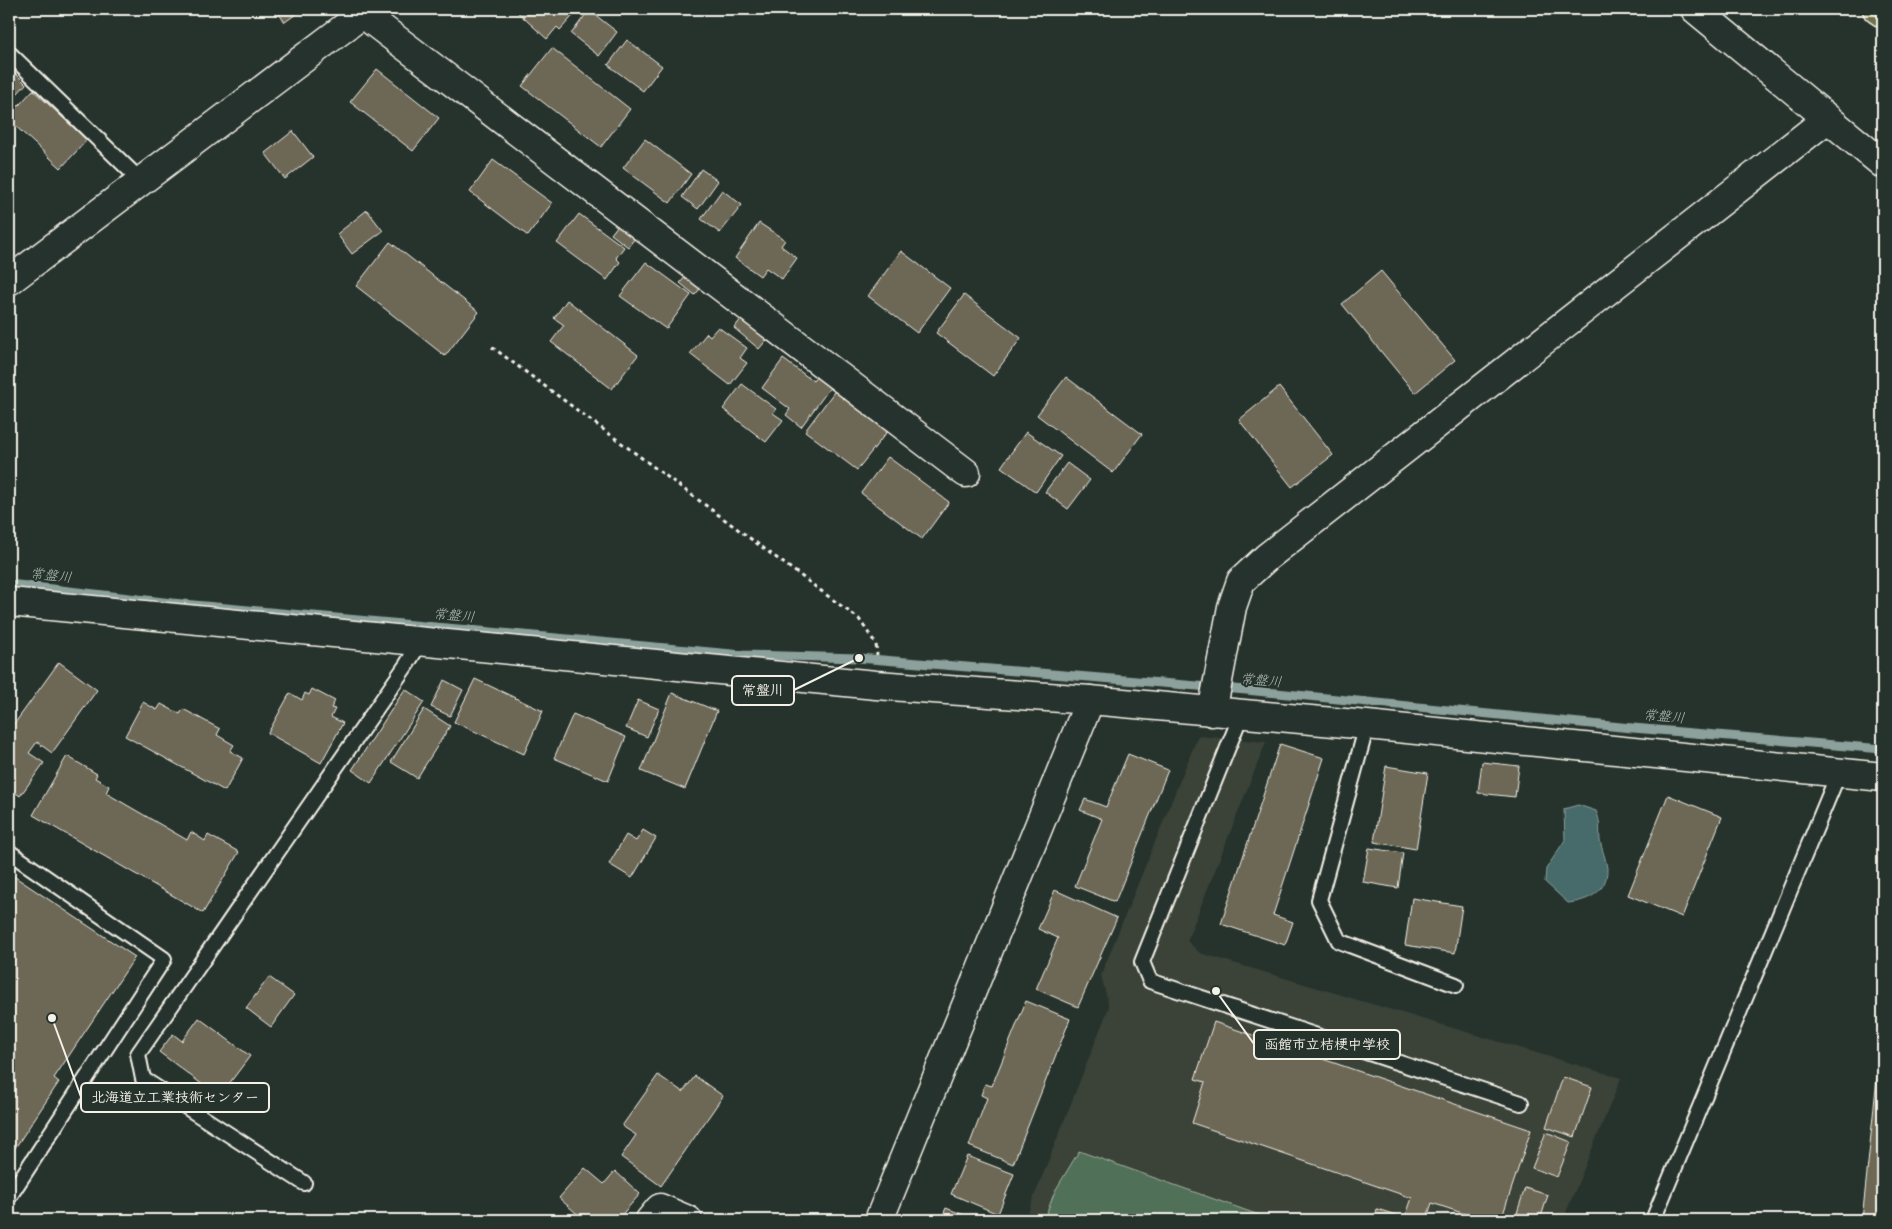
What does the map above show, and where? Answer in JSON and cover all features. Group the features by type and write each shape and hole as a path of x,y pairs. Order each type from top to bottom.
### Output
{"highway":[{"path":"1877,9 1883,13"}],"street":[{"path":"1695,9 1883,164"},
{"path":"9,281 366,11 966,473"},
{"path":"1213,706 1232,607 1241,581 1267,557 1828,119"},
{"path":"9,602 876,685 1090,700 1213,706 1241,715 1367,725 1883,777"},
{"path":"879,1220 1090,700"},
{"path":"650,1220 660,1208 688,1220"}],"lane":[{"path":"9,53 142,182"},
{"path":"304,1183 143,1079 138,1054 421,641"},
{"path":"1241,715 1142,962 1150,981 1521,1103"},
{"path":"1367,725 1319,900 1339,941 1456,985"},
{"path":"1653,1220 1839,772"},
{"path":"9,852 164,959 9,1197"}],"path":[{"path":"492,347 859,619 876,644"}],"shaded area":[{"path":"1198,736 1266,742 1187,941 1200,953 1621,1078 1563,1220 1025,1220 1109,1007 1101,975"}],"green space":[{"path":"1079,1151 1273,1220 1044,1220 1055,1191"}],"water":[{"path":"1578,805 1596,811 1598,815 1600,841 1607,868 1604,883 1595,894 1583,900 1568,903 1545,882 1546,869 1565,840 1564,809"}],"building":[{"path":"42,9 52,9 47,14"},
{"path":"275,9 303,9 285,22"},
{"path":"514,9 579,9 560,30 557,27 547,39"},
{"path":"589,10 617,32 599,56 571,34"},
{"path":"627,40 662,66 643,91 608,65"},
{"path":"552,48 630,109 601,147 522,86"},
{"path":"9,67 26,84 9,103"},
{"path":"377,69 439,118 413,151 350,102"},
{"path":"33,90 87,140 61,168 9,120 9,116"},
{"path":"293,131 313,157 285,179 265,153"},
{"path":"645,139 691,174 670,203 623,168"},
{"path":"493,160 552,203 528,236 470,192"},
{"path":"701,169 718,181 698,209 682,197"},
{"path":"722,190 742,205 720,233 701,219"},
{"path":"367,210 383,231 352,254 337,234"},
{"path":"579,214 624,247 616,258 620,262 607,280 557,243"},
{"path":"759,223 785,240 781,246 797,258 782,279 766,268 760,276 735,258"},
{"path":"618,225 635,238 628,247 611,234"},
{"path":"390,242 479,312 445,356 356,286"},
{"path":"901,251 950,288 917,333 868,296"},
{"path":"646,262 691,295 666,329 620,296"},
{"path":"1381,271 1455,360 1415,393 1342,304"},
{"path":"687,275 702,286 695,295 680,283"},
{"path":"964,295 1021,338 993,376 936,333"},
{"path":"567,300 638,355 612,389 551,342 564,325 554,318"},
{"path":"742,318 768,338 759,349 734,328"},
{"path":"718,327 747,348 740,358 747,363 730,385 690,354 707,333 710,336"},
{"path":"783,359 813,381 818,375 832,385 801,427 786,415 790,409 762,388"},
{"path":"1066,377 1142,434 1113,473 1037,415"},
{"path":"742,384 776,409 773,413 783,420 766,442 723,409"},
{"path":"1279,387 1333,455 1292,487 1239,420"},
{"path":"837,388 890,428 857,470 805,431"},
{"path":"1026,432 1061,456 1036,492 1001,467"},
{"path":"888,457 949,502 922,539 861,493"},
{"path":"1067,463 1090,480 1068,509 1045,492"},
{"path":"59,662 97,690 52,753 37,742 29,753 44,763 20,796 9,788 9,725 15,723"},
{"path":"475,679 543,711 524,754 454,722"},
{"path":"444,680 463,690 450,716 431,707"},
{"path":"312,689 335,701 331,708 335,709 331,717 343,723 321,763 268,733 290,693 302,700 305,693 309,695"},
{"path":"405,689 424,702 371,783 352,770"},
{"path":"672,693 717,711 685,789 641,771"},
{"path":"638,700 659,709 647,737 626,728"},
{"path":"143,702 157,710 161,704 180,714 183,709 220,729 217,735 234,745 230,751 243,758 225,791 125,736"},
{"path":"424,709 450,726 417,778 391,762"},
{"path":"573,714 626,737 608,781 554,758"},
{"path":"1280,744 1324,758 1273,915 1293,922 1285,945 1221,924"},
{"path":"1128,754 1168,770 1115,902 1075,886 1102,819 1080,810 1085,799 1106,807"},
{"path":"67,756 97,774 95,778 109,786 106,793 187,840 191,832 205,841 208,835 239,852 203,913 33,815"},
{"path":"1482,762 1519,766 1515,797 1478,793"},
{"path":"1386,766 1428,773 1416,849 1374,842"},
{"path":"1668,795 1722,817 1682,917 1628,895"},
{"path":"643,830 656,838 632,878 609,864 626,835 636,841"},
{"path":"1369,848 1403,853 1398,888 1363,882"},
{"path":"9,873 135,957 54,1078 59,1082 9,1157"},
{"path":"1055,890 1117,918 1078,1007 1036,989 1058,938 1038,929"},
{"path":"1412,898 1462,906 1455,953 1405,945"},
{"path":"269,977 294,995 271,1027 246,1008"},
{"path":"1026,1001 1070,1019 1013,1164 969,1146 987,1098 981,1095 985,1084 992,1086"},
{"path":"199,1018 250,1056 219,1097 159,1052 173,1034 182,1041"},
{"path":"1883,1021 1883,1220 1862,1220"},
{"path":"1214,1022 1531,1130 1501,1220 1483,1220 1432,1203 1426,1220 1374,1220 1377,1209 1405,1218 1412,1198 1192,1123 1205,1082 1195,1079"},
{"path":"658,1075 683,1092 695,1076 723,1096 661,1186 621,1157 636,1135 622,1126"},
{"path":"1563,1077 1592,1087 1575,1137 1546,1127"},
{"path":"1546,1132 1571,1142 1557,1177 1532,1168"},
{"path":"967,1156 1014,1174 998,1214 951,1194"},
{"path":"585,1168 604,1184 615,1171 640,1194 617,1220 584,1220 559,1198"},
{"path":"1525,1188 1548,1195 1540,1220 1517,1213"},
{"path":"946,1208 977,1220 941,1220"}],"waterway":[{"name":"常盤川","path":"9,584 172,603 743,655 859,658 1246,690 1621,727 1883,749"}],"place":[{"name":"常盤川","path":"859,658"},
{"name":"函館市立桔梗中学校","path":"1216,991"},
{"name":"北海道立工業技術センター","path":"52,1018"}]}
